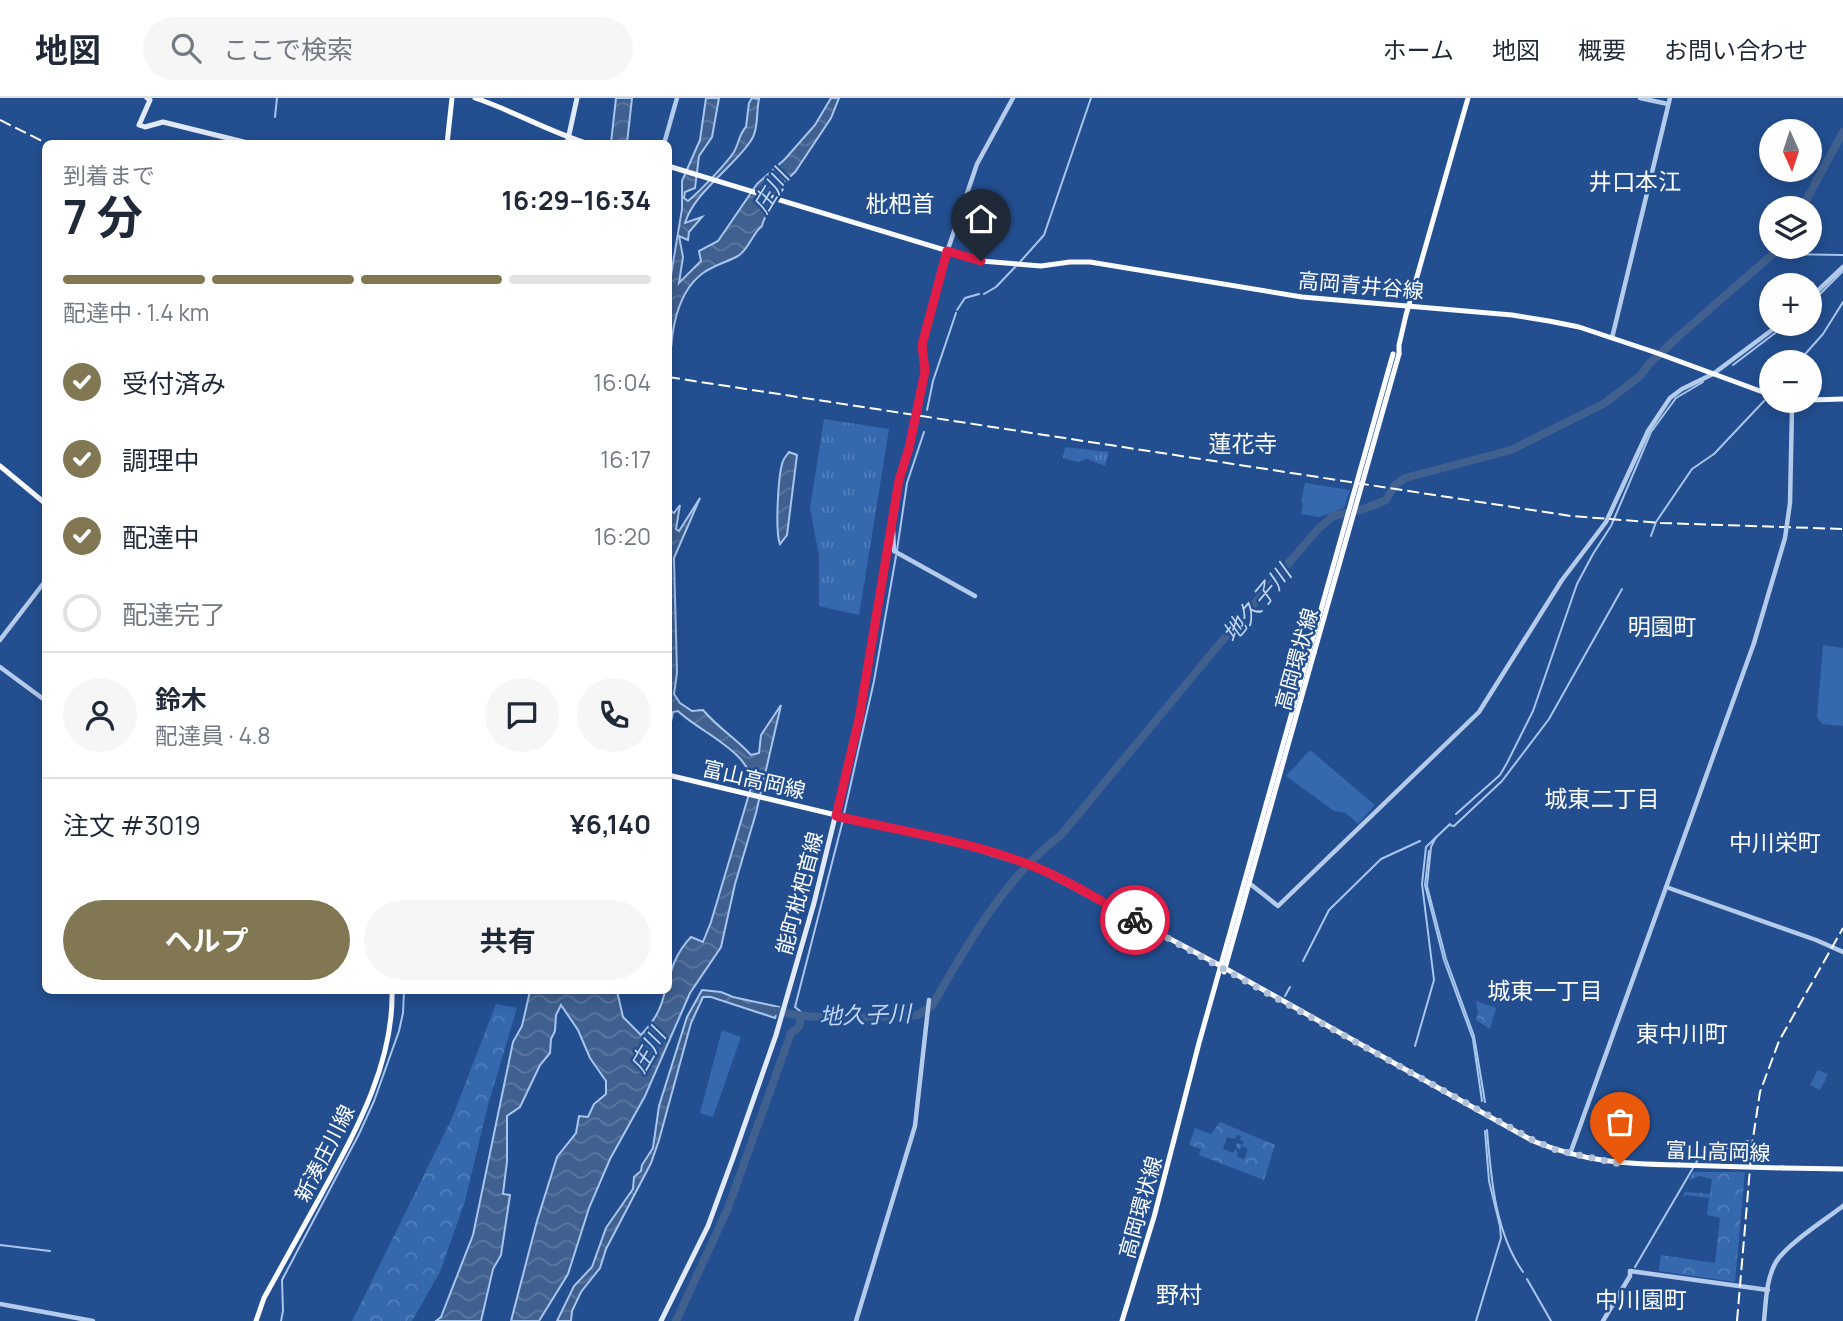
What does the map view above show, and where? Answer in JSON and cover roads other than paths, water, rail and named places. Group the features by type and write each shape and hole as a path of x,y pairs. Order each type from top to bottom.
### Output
{"main road":[{"path":"447,140 452,98"},
{"path":"475,98 566,140"},
{"path":"568,140 577,98"},
{"name":"高岡環状線","path":"1122,1321 1154,1217 1199,1043 1247,883 1468,98"},
{"path":"149,99 139,125 145,127 163,122 236,140"},
{"name":"高岡青井谷線","path":"672,167 981,261 1041,265 1090,262 1302,297 1512,315 1549,321 1612,338 1759,391"},
{"name":"能町枇杷首線","path":"661,1321 708,1226 746,1124 778,1029 841,817 891,526 925,371 922,345 944,250"},
{"path":"1822,400 1843,399"},
{"path":"0,466 42,501"},
{"name":"富山高岡線","path":"672,776 970,847 1035,867 1223,967 1533,1140 1570,1154 1620,1164 1843,1169"},
{"name":"新湊庄川線","path":"256,1321 264,1298 359,1124 389,1039 392,994"}],"street":[{"path":"665,140 677,98"},
{"path":"944,250 977,164 1013,98"},
{"path":"1640,98 1668,104"},
{"path":"1612,338 1670,98"},
{"path":"1822,287 1843,267"},
{"path":"1247,883 1278,906 1479,712 1562,580 1606,522 1644,438 1670,398 1713,374 1764,336"},
{"path":"1570,1154 1754,643 1785,538 1790,503 1791,413"},
{"path":"891,526 895,552 975,596"},
{"path":"0,640 42,585"},
{"path":"0,667 42,698"},
{"path":"1666,887 1843,952"},
{"path":"856,1321 915,1126 929,1000"},
{"path":"1764,1321 1771,1274 1781,1255 1843,1206"},
{"path":"1603,1321 1630,1276 1630,1271 1768,1290"},
{"path":"0,1304 93,1321"}],"water":[{"path":"616,98 632,98 627,140 611,140"},
{"name":"庄川","path":"706,98 719,98 712,137 699,156 695,188 685,192 684,198 688,201 734,152 746,127 749,103 752,98 759,99 753,137 690,212 685,223 702,217 689,232 688,240 679,236 683,257 679,283 701,261 699,251 718,241 757,184 785,159 815,125 831,98 839,98 831,118 795,172 782,184 783,189 762,226 745,249 738,256 703,273 692,283 678,310 672,337 672,269 682,209 682,181 700,140"},
{"path":"789,452 797,455 787,535 780,544 778,528 781,468"},
{"name":"庄川","path":"700,498 674,558 677,673 674,694 680,703 692,711 703,710 751,755 759,753 761,735 781,705 721,947 690,993 645,1096 610,1159 589,1208 568,1274 539,1321 511,1321 557,1157 576,1133 579,1116 588,1117 594,1104 606,1094 606,1081 561,1005 556,1015 550,1053 540,1065 520,1107 507,1116 507,1161 503,1194 510,1195 501,1255 493,1269 481,1321 436,1321 441,1317 473,1235 513,1042 522,1026 529,994 618,994 623,1017 641,1035 659,1010 664,994 672,994 672,969 678,955 691,937 703,942 711,922 752,784 749,772 733,752 678,711 673,712 672,717 672,512 674,513 680,505 676,529 679,531"},
{"path":"702,990 721,992 779,1007 775,1018 711,997 703,997 691,1023 651,1163 606,1249 600,1268 581,1292 572,1311 571,1321 557,1321 574,1286 592,1267 606,1228 633,1189 634,1177 641,1171 653,1148 659,1106 687,1017"}],"waterway":[{"path":"275,117 277,98"},
{"path":"1020,262 1044,235 1091,98"},
{"name":"地久子川","path":"1808,196 1843,132"},
{"path":"1822,255 1843,255"},
{"name":"地久子川","path":"776,1011 810,1017 864,1018 917,1015 932,1006 973,936 1005,891 1022,871 1061,835 1318,529 1333,516 1364,509 1386,500 1395,485 1405,478 1511,450 1605,403 1640,376 1680,335 1767,259"},
{"path":"984,294 996,287 1016,266"},
{"path":"1822,292 1843,271"},
{"path":"957,310 965,298 979,294"},
{"path":"1809,350 1823,334 1843,302"},
{"path":"927,410 933,381 956,313"},
{"path":"1733,365 1771,336"},
{"path":"1456,814 1500,775 1507,763 1533,711 1577,584 1611,526 1651,432 1676,398 1703,382"},
{"path":"1651,536 1656,522 1692,469 1714,454 1759,406"},
{"path":"897,550 907,483 924,432"},
{"path":"844,814 874,681 896,556"},
{"path":"1449,825 1454,826 1502,781 1549,719 1622,589"},
{"path":"801,1016 801,1012 795,1007 843,820"},
{"path":"1415,1046 1434,980 1422,884 1426,847 1450,824"},
{"path":"1436,837 1431,847 1427,886 1446,959 1474,1036 1485,1102"},
{"path":"1303,961 1329,910 1381,859 1420,841"},
{"path":"1429,851 1425,885 1444,960 1473,1039 1482,1101"},
{"path":"1285,996 1290,987"},
{"path":"281,1321 282,1280 374,1101 399,1031 404,994"},
{"name":"地久子川","path":"676,1321 728,1208 791,1033 799,1027 801,1016"},
{"path":"1487,1130 1500,1222 1523,1272"},
{"path":"1476,1321 1501,1238 1489,1181 1485,1131"},
{"path":"1696,1163 1699,1157 1748,1141"},
{"path":"1635,1267 1693,1168"},
{"path":"0,1245 50,1251"},
{"path":"1527,1279 1551,1321"}],"railway":[{"path":"0,120 42,141"},
{"path":"672,378 1571,516 1661,523 1843,529"},
{"path":"1737,1321 1752,1145 1760,1092 1779,1041 1843,928"}],"district":[{"name":"井口本江","path":"1635,181"},
{"name":"枇杷首","path":"900,203"},
{"name":"蓮花寺","path":"1243,443"},
{"name":"明園町","path":"1662,626"},
{"name":"城東二丁目","path":"1602,798"},
{"name":"中川栄町","path":"1775,842"},
{"name":"城東一丁目","path":"1545,990"},
{"name":"東中川町","path":"1682,1033"},
{"name":"野村","path":"1179,1294"},
{"name":"中川園町","path":"1641,1299"}]}
